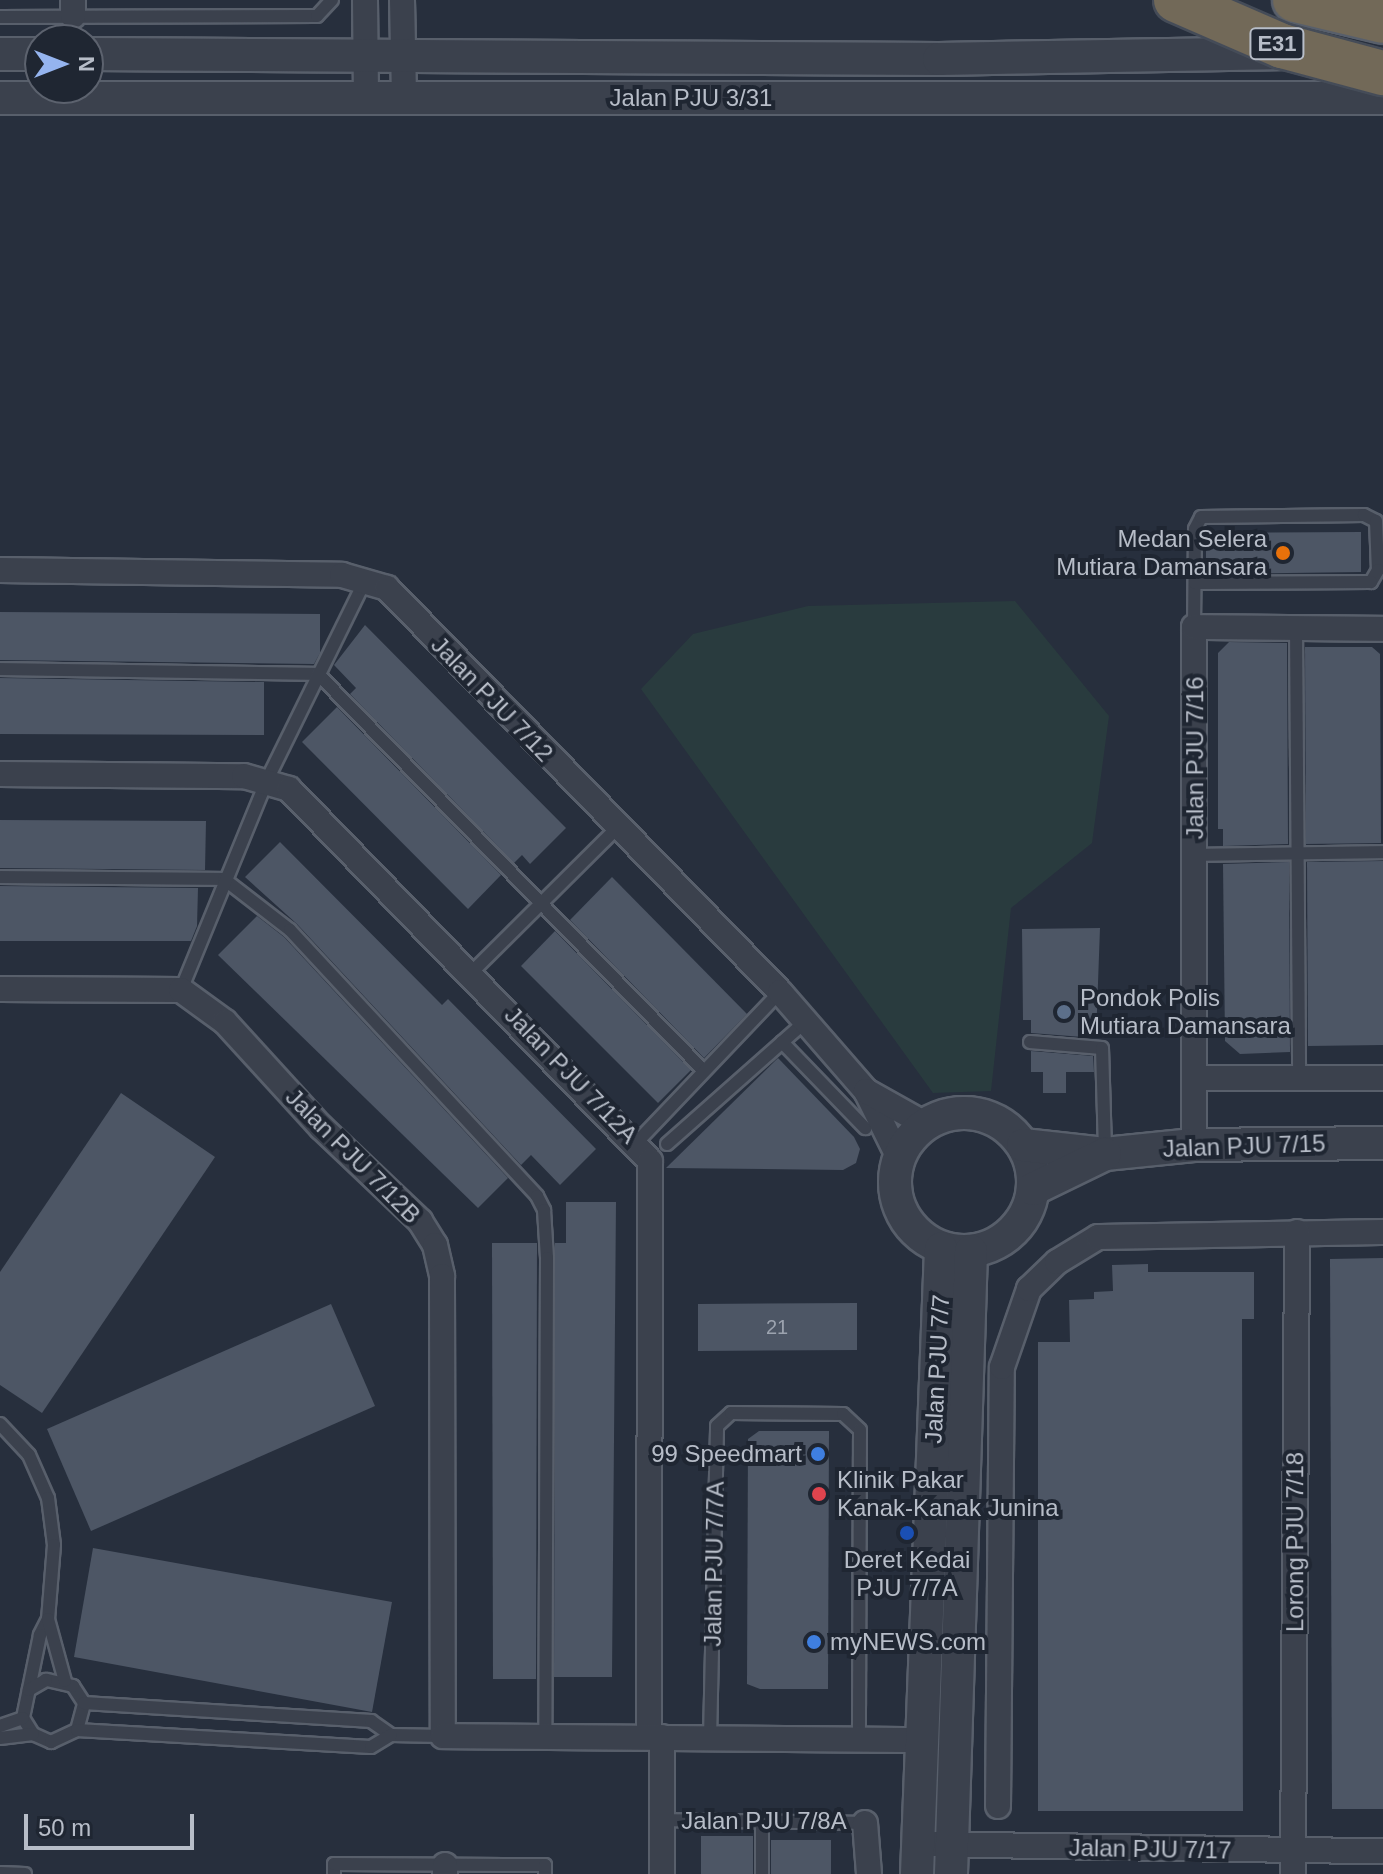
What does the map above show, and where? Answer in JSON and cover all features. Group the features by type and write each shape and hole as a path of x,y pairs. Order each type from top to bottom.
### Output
{"highway":[{"name":"E31","path":"1176,0 1282,46 1383,73"},
{"name":"E31","path":"1295,0 1383,21"}],"street":[{"path":"365,0 366,99"},
{"path":"402,0 404,99"},
{"name":"Jalan PJU 3/31","path":"104,54 939,59 1383,53"},
{"path":"0,54 24,54"},
{"name":"Jalan PJU 3/31","path":"0,98 1383,98"},
{"path":"0,570 366,579"},
{"name":"Jalan PJU 7/12","path":"366,579 387,588 616,829 780,992 866,1091 899,1158"},
{"path":"1194,627 1383,629"},
{"name":"Jalan PJU 7/16","path":"1194,627 1194,1145"},
{"path":"0,774 267,780"},
{"name":"Jalan PJU 7/12A","path":"267,780 289,789 637,1142 650,1161 653,1179 656,1737 662,1874"},
{"path":"0,989 181,990"},
{"name":"Jalan PJU 7/12B","path":"181,990 225,1022 321,1127 420,1221 435,1245 442,1276 443,1736"},
{"path":"1194,1078 1383,1078"},
{"name":"Jalan PJU 7/12","path":"866,1091 925,1124"},
{"path":"967,1112 989,1116 1023,1145 1033,1189 1013,1231 956,1249 922,1237 902,1211 895,1180 899,1158 925,1124 967,1112"},
{"name":"Jalan PJU 7/15","path":"1023,1145 1105,1154 1194,1145 1383,1143"},
{"name":"Jalan PJU 7/15","path":"1033,1189 1105,1154"},
{"name":"Lorong PJU 7/18","path":"1294,1863 1297,1232"},
{"path":"998,1806 1002,1367 1029,1289 1057,1262 1098,1237 1383,1232"},
{"name":"Jalan PJU 7/7","path":"917,1859 921,1740 956,1249"},
{"name":"Jalan PJU 7/7","path":"951,1859 956,1249"},
{"path":"443,1736 921,1740"},
{"path":"865,1823 869,1874"},
{"name":"Jalan PJU 7/17","path":"917,1859 1294,1863 1383,1851"}],"lane":[{"path":"0,17 73,8 317,16 332,0"},
{"path":"1194,627 1195,529 1201,517 1364,515 1376,521 1378,570 1371,582 1195,583"},
{"path":"181,990 267,780 366,579"},
{"path":"1296,627 1299,1078"},
{"path":"0,669 318,674 539,905 704,1071"},
{"path":"472,972 616,829"},
{"path":"1195,855 1383,852"},
{"path":"0,877 224,879 290,930 467,1118 544,1210 545,1738"},
{"path":"637,1142 780,992"},
{"path":"667,1144 806,1021"},
{"path":"782,1042 865,1128"},
{"path":"1030,1042 1102,1048 1105,1154"},
{"name":"Jalan PJU 7/7A","path":"710,1738 717,1426 731,1413 843,1414 857,1422 859,1739"},
{"path":"0,1424 29,1455 48,1498 54,1545 48,1619 23,1718 33,1734"},
{"path":"48,1619 65,1681 84,1703 371,1721 391,1735"},
{"path":"29,1690 46,1680 65,1681"},
{"path":"77,1730 84,1703"},
{"path":"0,1726 23,1718"},
{"path":"0,1738 33,1734 61,1741 77,1730 371,1747 391,1735 443,1736"},
{"name":"Jalan PJU 7/8A","path":"662,1820 865,1823"},
{"path":"762,1821 762,1874"},
{"path":"334,1874 334,1864 445,1869 545,1865 545,1874"},
{"path":"0,1873 25,1874"}],"shaded area":[{"path":"1015,601 1109,716 1092,843 1011,908 991,1091 933,1093 641,689 693,634 808,606"}],"building":[{"name":"Medan Selera Mutiara Damansara","path":"1361,532 1361,572 1206,574 1206,533"},
{"path":"0,612 320,614 320,653 314,664 0,660"},
{"path":"365,625 566,828 530,864 522,855 514,863 350,694 356,688 334,665"},
{"path":"1229,642 1287,643 1288,844 1223,846 1223,829 1218,829 1218,653"},
{"path":"1305,647 1372,647 1380,654 1381,843 1306,844"},
{"path":"0,678 264,682 264,735 0,734"},
{"path":"337,707 501,875 468,909 302,742"},
{"path":"0,820 206,821 205,870 0,868"},
{"path":"280,842 442,1005 448,999 596,1149 560,1185 531,1155 521,1165 297,924 245,877"},
{"path":"1383,861 1383,1045 1308,1046 1307,862"},
{"path":"1289,862 1290,1052 1240,1054 1225,1041 1223,864"},
{"path":"612,877 747,1014 704,1058 570,920"},
{"path":"0,886 198,888 197,926 191,941 0,941"},
{"path":"257,916 284,937 508,1178 478,1208 218,955"},
{"path":"1100,928 1096,1038 1031,1033 1031,1020 1023,1020 1022,929"},
{"path":"555,931 691,1070 658,1103 521,966"},
{"path":"1031,1051 1093,1056 1094,1072 1066,1072 1066,1093 1043,1093 1043,1072 1031,1072"},
{"path":"778,1058 854,1137 860,1149 856,1163 843,1170 666,1168"},
{"path":"121,1093 215,1157 42,1413 0,1385 0,1272"},
{"path":"566,1202 616,1202 612,1677 554,1677 555,1243 566,1243"},
{"path":"492,1243 537,1243 536,1679 493,1679"},
{"path":"1383,1258 1383,1809 1332,1809 1330,1259"},
{"path":"1148,1264 1148,1272 1254,1272 1254,1319 1242,1319 1243,1811 1038,1811 1038,1342 1070,1342 1069,1300 1094,1299 1094,1292 1113,1291 1112,1265"},
{"path":"857,1303 857,1350 698,1351 698,1304"},
{"path":"331,1304 375,1406 91,1531 47,1429"},
{"path":"759,1431 829,1431 828,1689 760,1689 747,1684 748,1439"},
{"path":"93,1548 392,1602 372,1712 74,1657"},
{"path":"701,1836 753,1836 753,1874 701,1874"},
{"path":"771,1840 831,1840 831,1874 771,1874"}],"place":[{"name":"Medan Selera Mutiara Damansara","path":"1283,553"},
{"name":"Pondok Polis Mutiara Damansara","path":"1064,1012"},
{"name":"99 Speedmart","path":"818,1454"},
{"name":"Klinik Pakar Kanak-Kanak Junina","path":"819,1494"},
{"name":"Deret Kedai PJU 7/7A","path":"907,1533"},
{"name":"myNEWS.com","path":"814,1642"}]}
